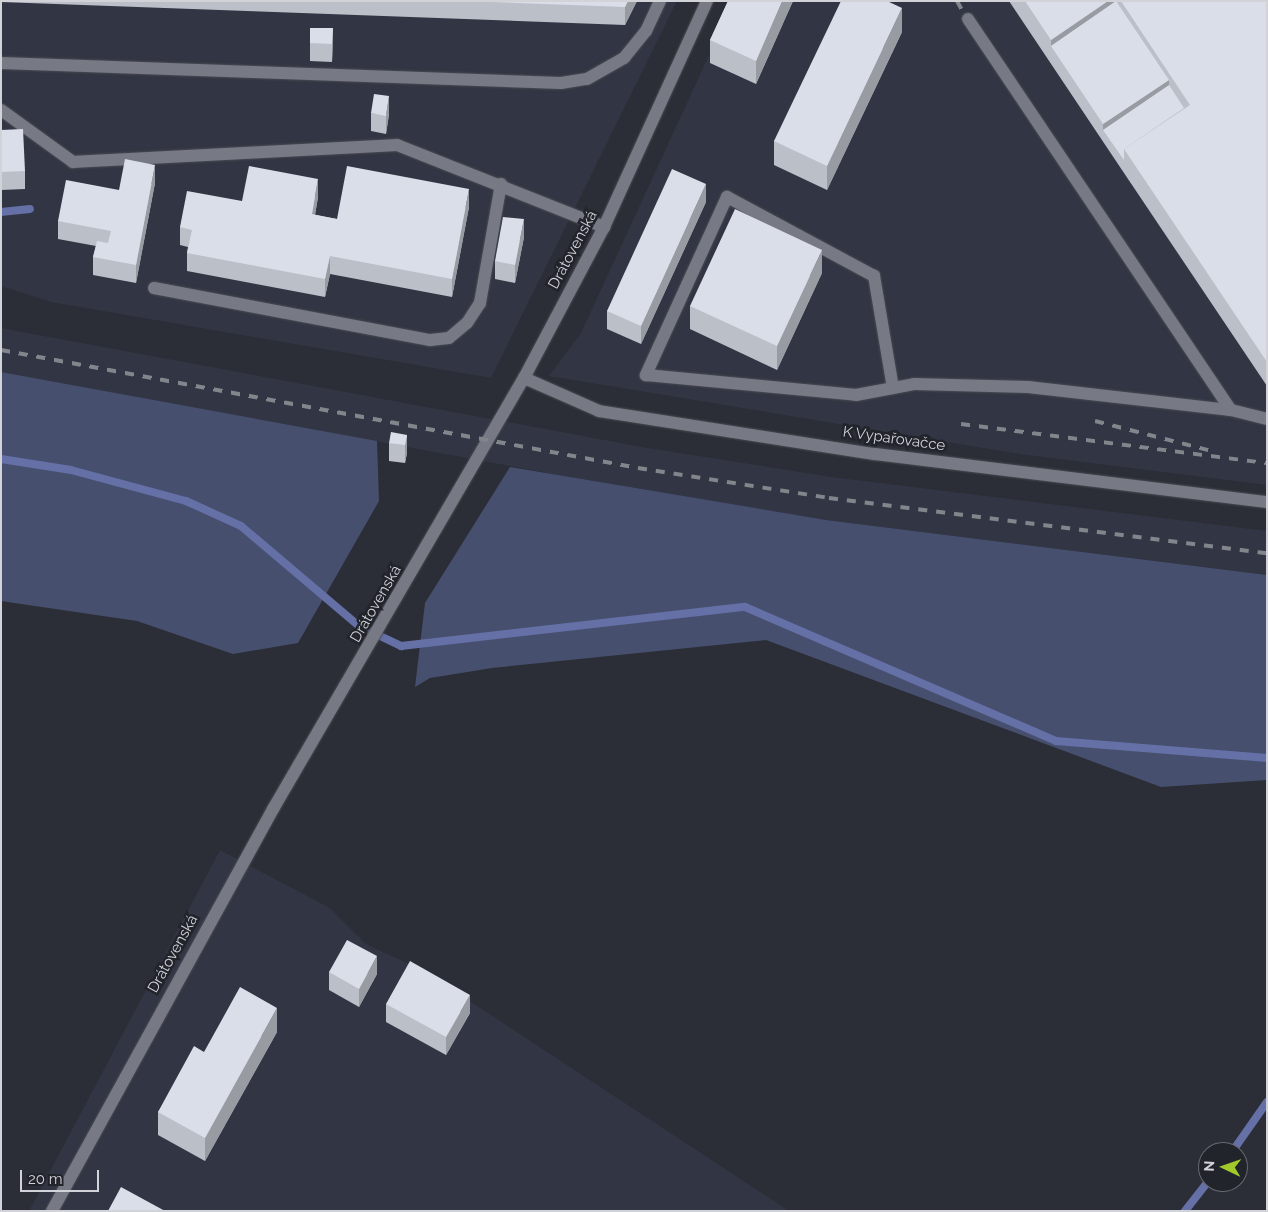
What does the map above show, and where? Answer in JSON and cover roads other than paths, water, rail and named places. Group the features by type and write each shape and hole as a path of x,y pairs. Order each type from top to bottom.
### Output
{"street":[{"path":"1,63 561,83 587,79 624,58 646,31 660,1"},
{"name":"Drátovenská","path":"52,1211 273,809 370,648 524,378 604,227 707,1"},
{"path":"968,19 1231,410"},
{"path":"1,110 73,162 397,145 501,184 604,227"},
{"path":"154,288 430,340 449,338 466,324 480,303 501,184"},
{"path":"893,388 874,276 726,197 646,375 856,395 893,388 914,384 1028,388 1231,410 1267,418"},
{"name":"K Vypařovačce","path":"524,378 599,411 875,454 1267,502"}],"waterway":[{"path":"1,212 30,209"},
{"path":"1,459 71,470 186,501 241,526 359,626 401,646 745,607 1056,741 1267,758"},
{"path":"1239,1142 1267,1102"},
{"path":"1185,1211 1200,1192"}],"railway":[{"path":"957,1 963,12"},
{"path":"1,350 638,468 829,498 1267,553"},
{"path":"1095,421 1208,450"},
{"path":"961,424 1267,463"}]}
